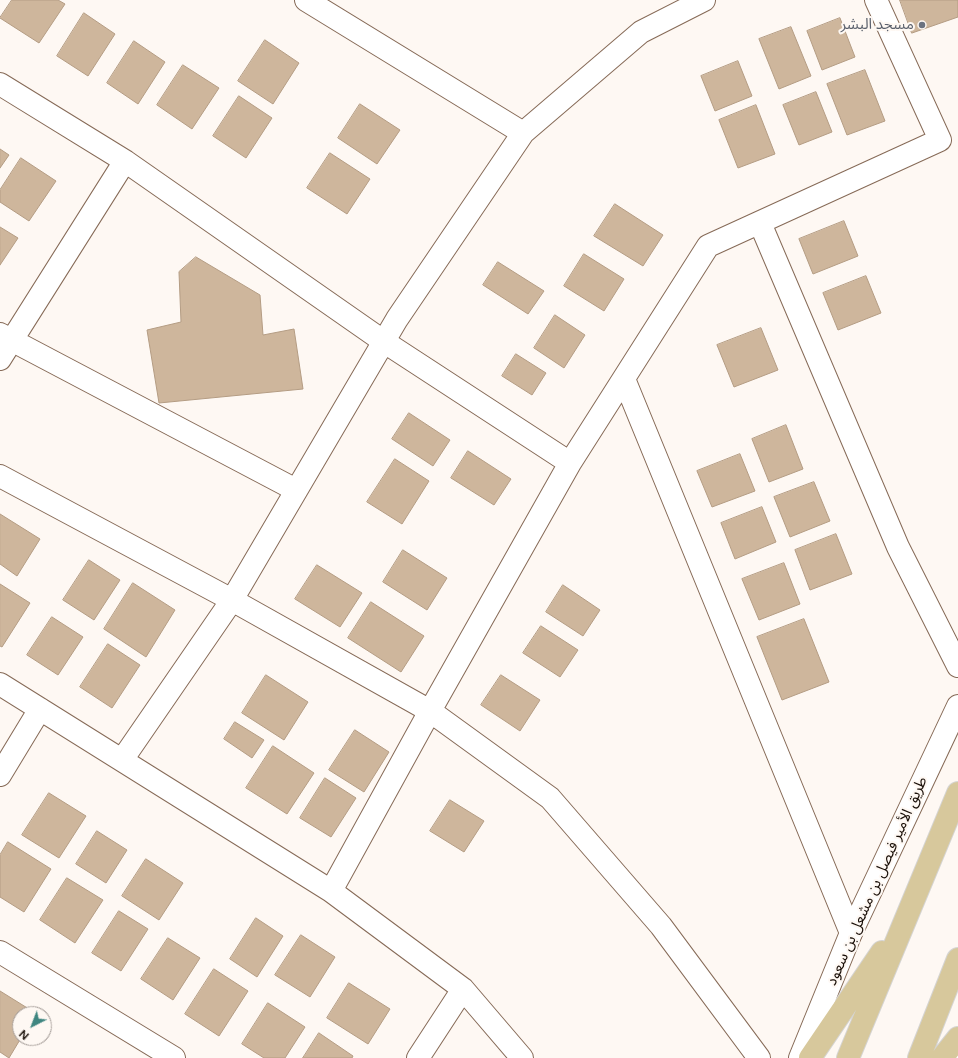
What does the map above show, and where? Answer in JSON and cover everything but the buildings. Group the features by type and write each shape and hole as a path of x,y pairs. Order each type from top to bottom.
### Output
{"main road":[{"path":"848,1058 958,793"},
{"path":"810,1058 909,913"},
{"path":"919,1058 958,959"},
{"path":"942,1058 958,1038"}],"street":[{"path":"306,0 522,132"},
{"path":"122,760 232,600 397,319 522,132 641,32 704,0"},
{"path":"331,891 430,711 570,464 708,246 940,140 876,0"},
{"path":"0,84 125,161 383,342 570,464"},
{"path":"125,161 4,345 296,490"},
{"path":"760,223 898,547 958,666"},
{"path":"624,379 851,933"},
{"path":"0,476 232,600 430,711 550,798 661,926 759,1058"},
{"path":"0,684 331,891 463,989 522,1058"},
{"name":"طريق الأمير فيصل بن مشعل بن سعود","path":"800,1058 851,933 958,706"},
{"path":"0,775 40,709"},
{"path":"0,952 174,1058"},
{"path":"418,1058 463,989"}],"place":[{"name":"مسجد البشر","path":"922,25"}]}
